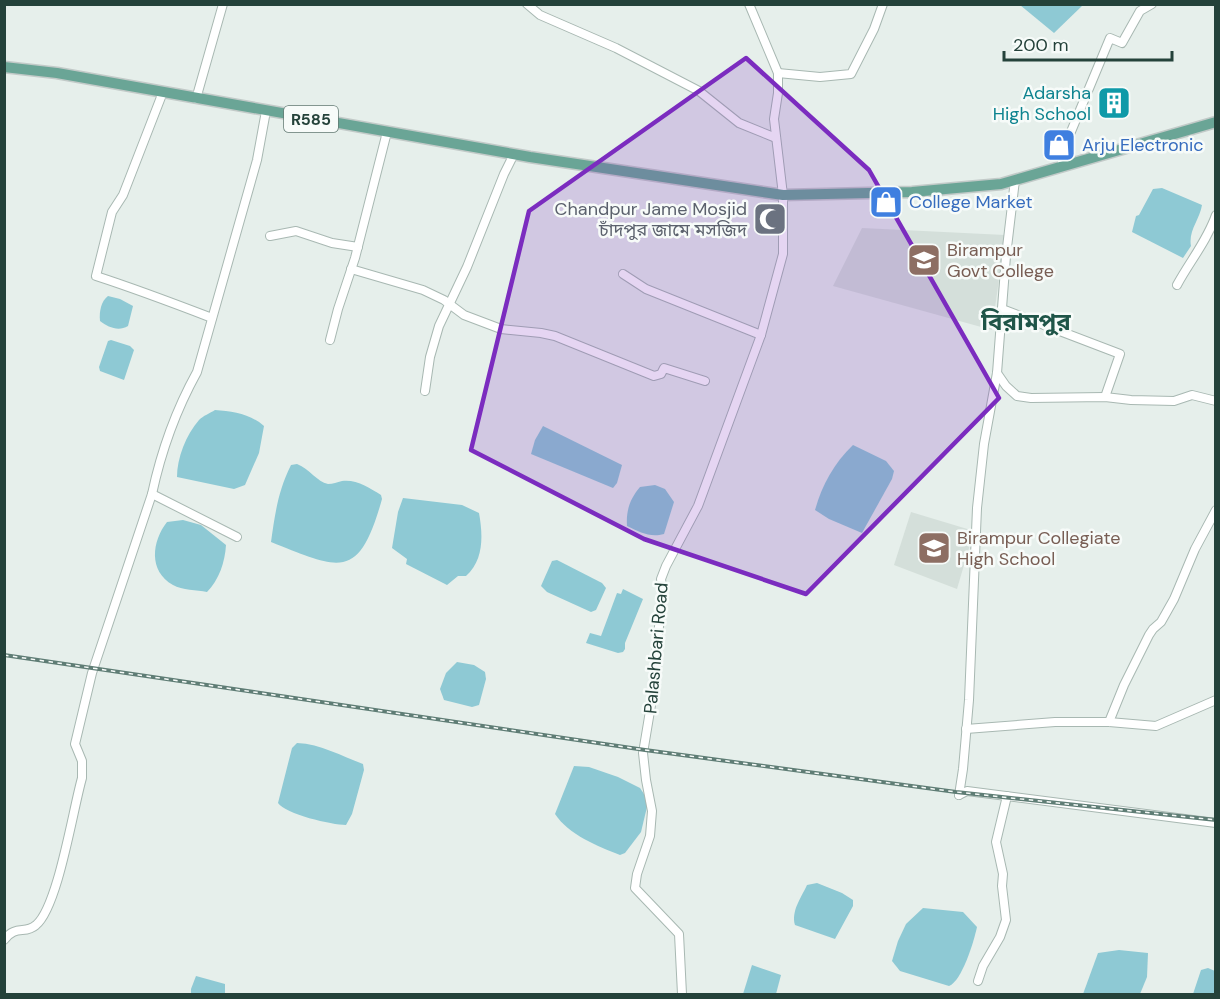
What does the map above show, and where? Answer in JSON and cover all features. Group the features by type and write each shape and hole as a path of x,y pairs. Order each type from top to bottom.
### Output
{"main road":[{"name":"R585","path":"4,67 57,73 514,154 783,195 948,190 1001,184 1215,123"}],"street":[{"path":"196,99 223,4"},
{"path":"527,4 540,15 616,48 699,91 739,123 776,138"},
{"path":"749,4 778,73 820,77 851,74 874,29 883,4"},
{"path":"1061,166 1070,134 1110,38 1122,43 1140,11 1152,4"},
{"name":"Palashbari Road","path":"682,994 679,934 635,888 637,874 650,836 652,811 643,753 656,675 663,594 661,579 698,506 761,336 783,254 783,195 774,119 778,73"},
{"path":"163,92 123,195 112,212 96,276 155,295 212,318"},
{"path":"4,940 11,932 36,925 44,914 55,889 82,778 82,761 75,744 92,673 152,494 159,464 184,395 197,372 257,160 266,111"},
{"path":"330,340 358,247 387,132"},
{"path":"425,391 434,340 514,154"},
{"path":"1015,180 997,373 984,444 978,498 966,729 959,795 967,791 1215,823"},
{"path":"1177,285 1191,260 1205,242 1215,215"},
{"path":"270,236 296,231 332,243 358,247"},
{"path":"351,269 423,290 444,300 464,315 501,330 555,336 654,376 661,374 664,368 705,381"},
{"path":"623,274 646,288 761,336"},
{"path":"1002,309 1120,354 1105,397"},
{"path":"997,373 1017,396 1042,399 1105,397 1174,401 1192,395 1215,401"},
{"path":"152,494 237,537"},
{"path":"1109,722 1124,685 1153,628 1161,622 1174,599 1195,549 1215,510"},
{"path":"966,729 1055,722 1109,722 1156,726 1215,700"},
{"path":"978,981 1006,920 1003,874 996,842 1007,796"}],"highlighted area":[{"path":"746,58 869,170 999,398 806,594 644,539 471,450 529,211"}],"shaded area":[{"name":"Birampur Govt College","path":"862,228 1005,235 992,330 833,286"},
{"name":"Birampur Collegiate High School","path":"911,512 974,531 957,589 894,565"}],"water":[{"path":"1020,5 1083,5 1054,33"},
{"path":"1162,188 1202,205 1191,235 1191,246 1183,258 1132,232 1136,216 1139,215 1153,189"},
{"path":"108,296 133,306 128,326 121,329 113,328 100,321 101,307"},
{"path":"108,341 130,346 134,350 124,380 100,371 99,367"},
{"path":"215,410 241,414 264,426 259,453 245,485 234,489 177,477 186,440 199,420"},
{"path":"543,426 622,465 617,483 613,488 531,454 535,440"},
{"path":"853,445 886,461 894,471 892,479 862,533 829,519 815,510 830,475"},
{"path":"297,464 324,483 352,481 381,495 382,499 373,526 365,544 355,556 344,562 331,562 315,559 271,542 283,484 291,465"},
{"path":"655,485 665,489 674,502 664,534 645,534 627,526 629,505 640,487"},
{"path":"403,498 462,505 479,513 481,547 472,570 466,576 458,576 447,585 406,564 407,559 392,548 398,512"},
{"path":"183,520 201,525 226,545 221,570 207,592 173,585 159,572 156,564 156,547 162,530 167,522"},
{"path":"557,560 602,583 606,588 596,610 591,612 547,592 541,586 552,561"},
{"path":"623,589 643,599 623,652 618,653 586,643 590,633 601,636 617,593 621,594"},
{"path":"457,662 474,665 485,672 486,679 479,705 472,707 444,700 440,689 446,673"},
{"path":"297,743 323,748 363,764 364,770 352,814 346,825 299,815 278,803 292,748"},
{"path":"574,766 589,767 618,777 640,788 646,797 647,807 641,832 625,853 620,855 584,839 568,828 555,814"},
{"path":"817,883 853,900 853,906 835,939 795,925 795,910 807,885"},
{"path":"923,908 963,912 977,927 963,969 954,983 949,986 900,971 892,961 906,924"},
{"path":"1119,950 1148,953 1147,977 1140,994 1083,994 1098,953"},
{"path":"752,965 781,975 776,994 743,994"},
{"path":"1208,968 1215,971 1215,994 1193,994 1201,970"},
{"path":"196,976 225,984 225,994 191,994"}],"railway":[{"path":"4,655 645,750 956,792 1216,820"}],"place":[{"name":"Adarsha High School","path":"1114,103"},
{"name":"Arju Electronic","path":"1059,145"},
{"name":"College Market","path":"886,202"},
{"name":"Chandpur Jame Mosjid চাঁদপুর জামে মসজিদ","path":"770,219"},
{"name":"Birampur Govt College","path":"924,260"},
{"name":"Birampur Collegiate High School","path":"934,548"}],"district":[{"name":"বিরামপুর","path":"1026,322"}]}
